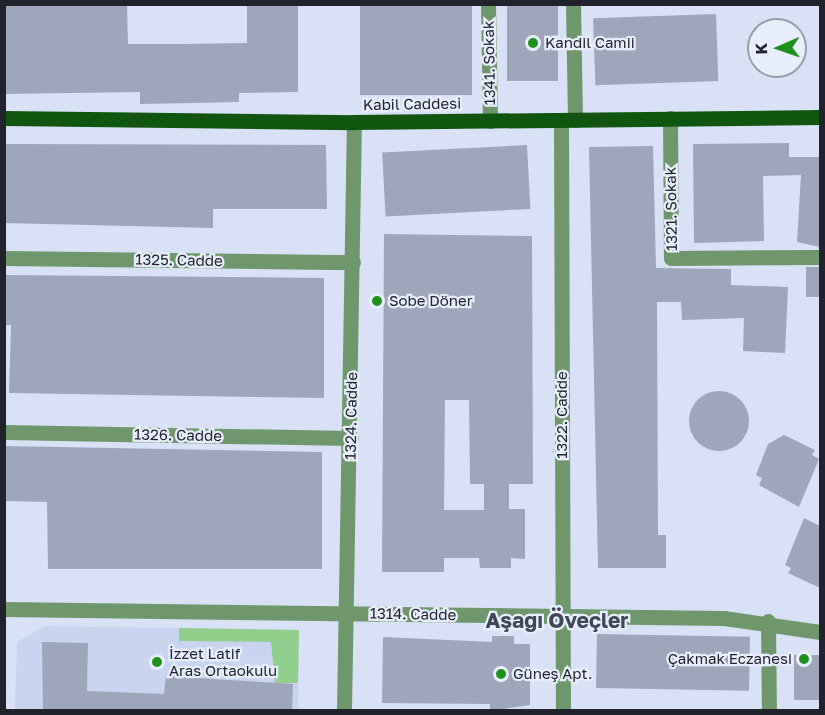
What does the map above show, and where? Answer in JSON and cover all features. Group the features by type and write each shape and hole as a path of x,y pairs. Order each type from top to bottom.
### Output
{"main road":[{"name":"Kabil Caddesi","path":"4,118 354,122 820,117"}],"street":[{"name":"1341. Sokak","path":"488,4 490,121"},
{"name":"1322. Cadde","path":"564,711 568,120 573,4"},
{"name":"1321. Sokak","path":"669,118 671,258 820,257"},
{"name":"1324. Cadde","path":"344,711 351,438 354,122"},
{"name":"1325. Cadde","path":"4,258 353,262"},
{"name":"1326. Cadde","path":"4,432 351,438"},
{"name":"1314. Cadde","path":"4,609 768,621 820,632"},
{"path":"768,621 769,711"}],"shaded area":[{"name":"İzzet Latif Aras Ortaokulu","path":"45,626 299,630 298,710 15,710 17,642"}],"green space":[{"path":"179,628 299,630 298,683 275,683 271,642 179,641"}],"building":[{"path":"4,4 127,4 128,44 181,44 247,43 247,4 298,4 298,92 239,93 239,102 140,104 140,92 4,94"},
{"path":"360,4 472,4 472,95 360,95"},
{"name":"Kandil Camii","path":"507,4 558,4 558,81 507,81"},
{"path":"716,14 718,81 595,85 593,18"},
{"path":"789,143 789,157 820,157 820,247 797,242 801,175 763,176 764,241 694,243 693,144"},
{"path":"4,144 326,145 327,209 213,209 213,228 4,223"},
{"path":"527,145 530,209 386,217 382,153"},
{"path":"653,146 656,268 731,269 731,285 788,287 785,353 743,351 744,318 682,320 681,302 657,302 658,535 666,535 666,568 598,568 589,147"},
{"path":"384,234 532,236 533,484 509,484 509,509 525,509 525,559 511,558 511,568 480,568 479,558 444,558 444,572 382,572","holes":["445,400 469,400 470,484 484,484 484,510 444,510"]},
{"path":"806,267 820,267 820,297 806,297"},
{"path":"5,275 324,278 324,398 9,393 11,325 6,325"},
{"path":"719,391 736,396 744,404 749,421 744,438 736,446 719,451 702,446 694,438 689,421 694,404 702,396"},
{"path":"784,435 815,450 812,455 819,459 799,507 759,485 762,478 756,475 768,444"},
{"path":"4,446 322,452 322,569 48,569 47,502 4,501"},
{"path":"804,518 820,526 820,588 788,573 791,568 785,565"},
{"path":"597,634 750,637 749,691 596,688"},
{"path":"492,636 514,636 514,644 530,644 530,705 490,711 490,704 382,703 383,637 492,642"},
{"path":"42,642 88,643 87,691 164,694 166,676 293,684 292,711 43,711"},
{"path":"794,655 820,655 820,700 794,700"}],"place":[{"name":"Kandil Camii","path":"533,43"},
{"name":"Sobe Döner","path":"377,301"},
{"name":"Çakmak Eczanesi","path":"804,659"},
{"name":"İzzet Latif Aras Ortaokulu","path":"157,662"},
{"name":"Güneş Apt.","path":"501,674"}],"district":[{"name":"Aşağı Öveçler","path":"557,620"}]}
